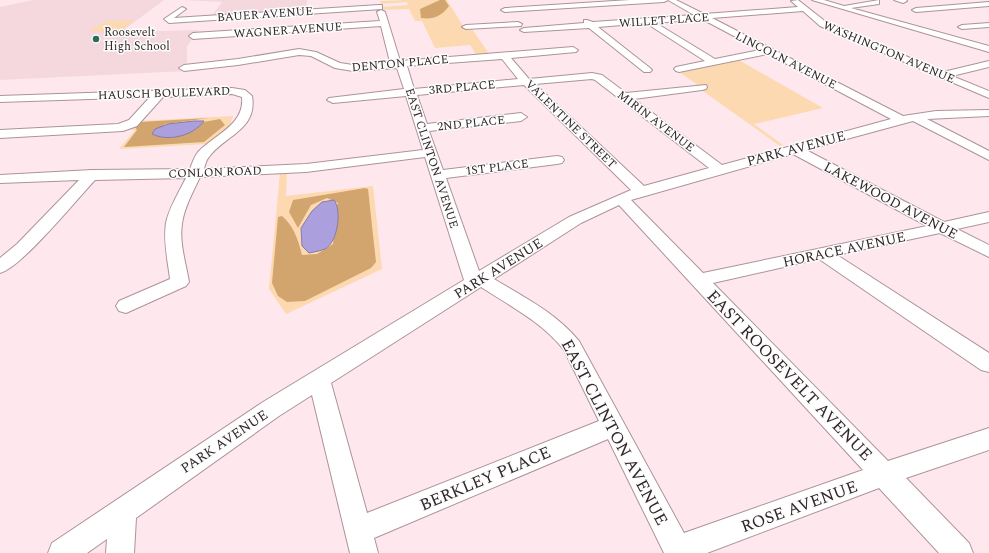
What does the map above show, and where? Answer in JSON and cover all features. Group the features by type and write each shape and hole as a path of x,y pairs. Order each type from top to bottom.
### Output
{"street":[{"path":"559,0 647,70"},
{"path":"539,46 503,7 567,6 617,1 664,0"},
{"name":"LINCOLN AVENUE","path":"672,0 768,51 908,119 989,156"},
{"name":"WASHINGTON AVENUE","path":"794,0 823,24 989,95"},
{"path":"816,0 989,49"},
{"path":"981,0 989,3"},
{"path":"617,1 713,62"},
{"path":"841,7 876,2"},
{"path":"916,10 989,3"},
{"path":"378,4 398,64"},
{"name":"BAUER AVENUE","path":"182,9 168,19 169,21 378,4"},
{"name":"WILLET PLACE","path":"466,27 591,25 704,18 804,9"},
{"path":"894,22 923,17"},
{"name":"WAGNER AVENUE","path":"193,36 384,23"},
{"path":"962,27 989,25"},
{"path":"222,64 235,33"},
{"name":"DENTON PLACE","path":"184,68 222,64 299,52 313,54 334,65 343,67 504,55 539,46 573,50"},
{"path":"679,69 768,51"},
{"name":"VALENTINE STREET","path":"504,55 521,77 631,195"},
{"name":"EAST CLINTON AVENUE","path":"398,64 405,78 437,175 477,281 554,326 565,336 572,346 678,552"},
{"path":"942,75 989,64"},
{"name":"3RD PLACE","path":"333,100 592,76"},
{"name":"MIRIN AVENUE","path":"592,76 598,77 719,169"},
{"path":"624,97 702,87"},
{"name":"HAUSCH BOULEVARD","path":"0,100 232,91 241,92 247,96 248,103 241,124 203,155 174,224 175,252 180,282 126,306"},
{"path":"0,134 119,128 133,122 159,94"},
{"name":"PARK AVENUE","path":"62,553 271,409 575,220 631,195 719,169 908,119 936,114 989,113"},
{"name":"2ND PLACE","path":"422,128 521,117"},
{"name":"LAKEWOOD AVENUE","path":"794,149 989,252"},
{"name":"CONLON ROAD","path":"0,179 92,174 195,173 289,169 430,153"},
{"name":"1ST PLACE","path":"437,175 557,160"},
{"path":"0,267 23,248 92,174"},
{"name":"EAST ROOSEVELT AVENUE","path":"631,195 699,280 959,553"},
{"name":"HORACE AVENUE","path":"699,280 989,217"},
{"path":"821,254 989,364"},
{"path":"319,379 361,542"},
{"name":"BERKLEY PLACE","path":"361,542 613,426"},
{"name":"ROSE AVENUE","path":"678,552 884,474 989,439"},
{"path":"120,553 123,510"}],"shaded area":[{"name":"Roosevelt High School","path":"33,0 164,0 121,32 199,30 187,46 187,71 0,80 0,7"},
{"path":"183,0 307,0 306,11 211,17 222,2"},
{"path":"440,0 445,0 449,6 433,18 421,18 420,9"},
{"path":"447,0 465,29 472,29 490,55 477,56 470,45 435,48 422,21 415,21 409,9 382,10 381,7 408,5 407,2 381,4 380,1"},
{"path":"135,20 119,31 88,32 106,21"},
{"path":"737,59 823,108 754,124 783,145 780,146 700,89 702,88 678,71"},
{"path":"233,116 230,126 207,144 119,149 135,130 131,130 139,121"},
{"path":"209,118 165,124 159,130 220,119 225,125 204,142 124,147 137,130 135,127 139,122"},
{"path":"204,121 187,134 165,137 152,134 155,129 168,124"},
{"path":"287,172 286,196 373,186 382,269 286,314 269,289 280,173"},
{"path":"365,188 368,189 376,262 371,268 305,301 287,302 278,296 272,283 278,217 282,216 290,224 302,255 317,254 333,244 336,207 338,203 327,198 311,205 298,228 289,212 293,200"},
{"path":"334,200 338,211 338,218 336,233 333,240 325,249 309,253 302,246 301,228 312,211 322,202"}],"place":[{"name":"Roosevelt High School","path":"96,39"}]}
